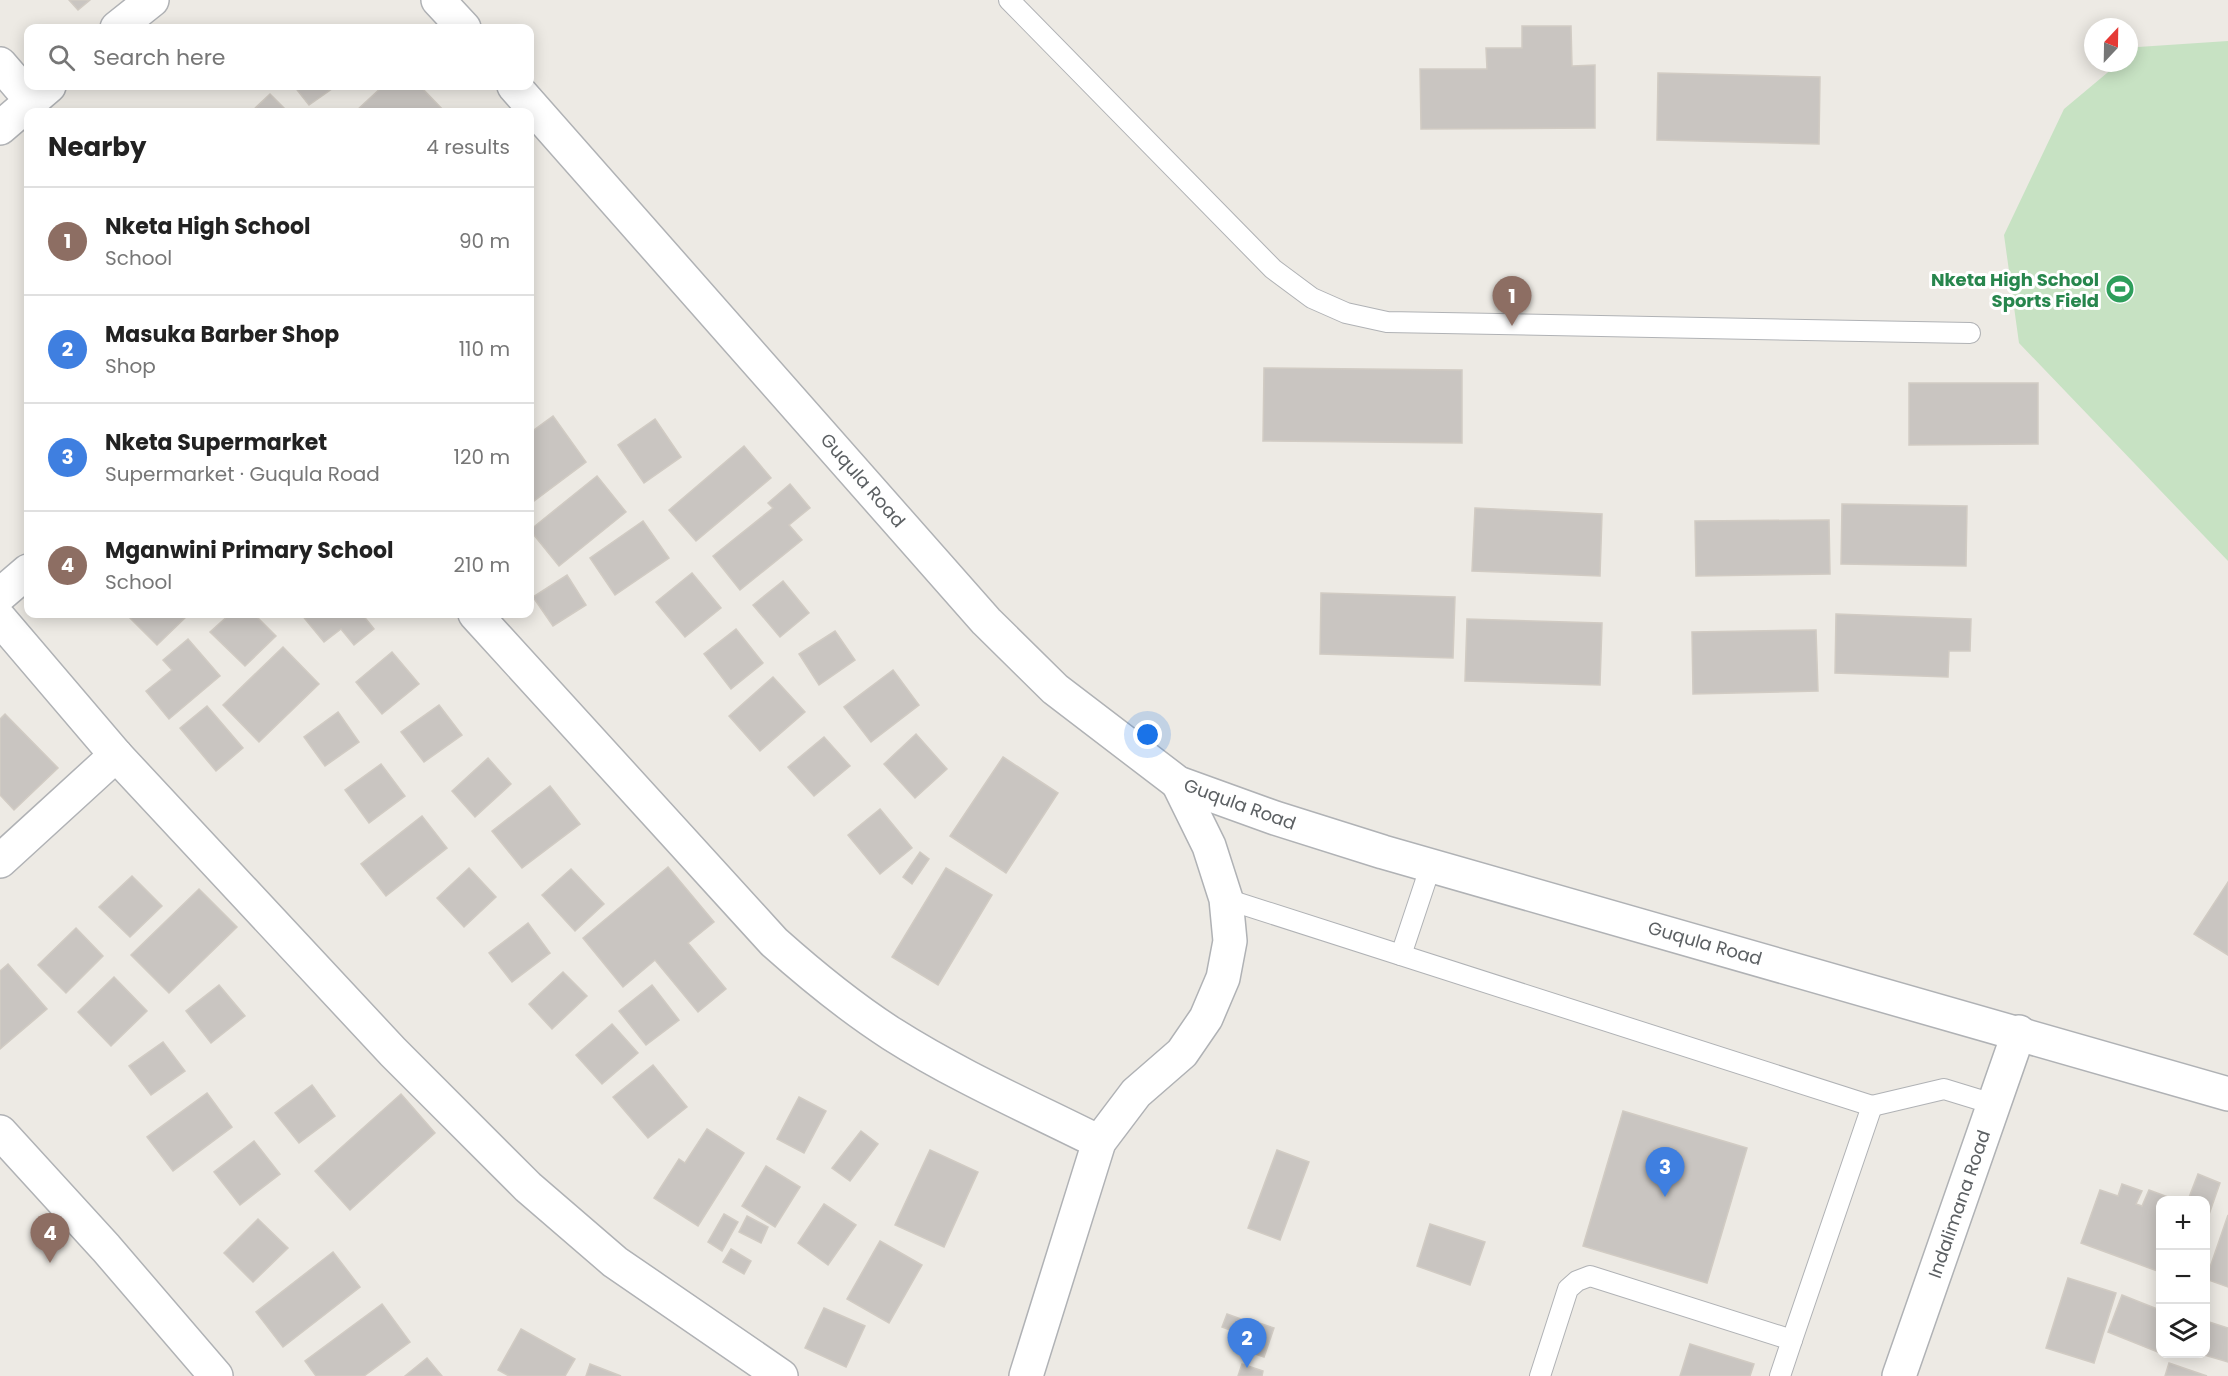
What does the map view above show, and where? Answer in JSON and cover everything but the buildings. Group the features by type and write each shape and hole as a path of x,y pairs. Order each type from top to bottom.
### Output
{"street":[{"path":"122,24 152,0"},
{"path":"438,0 460,24"},
{"path":"0,64 24,81"},
{"name":"Guqula Road","path":"518,90 533,108"},
{"path":"0,128 40,93"},
{"name":"Guqula Road","path":"534,109 986,621 1055,689 1178,783 1275,818 1431,865 2019,1032 2228,1094"},
{"path":"0,595 24,574"},
{"path":"479,618 774,942 801,966 892,1034 945,1066 1099,1142"},
{"path":"0,620 116,755 393,1052 528,1187 615,1262 781,1376"},
{"path":"0,861 116,755"},
{"path":"1026,1376 1099,1142 1136,1093 1182,1053 1206,1018 1223,978 1230,941 1226,899 1209,846 1178,783"},
{"name":"Indalimana Road","path":"1899,1376 2019,1032"},
{"path":"0,1132 106,1248 216,1376"}],"lane":[{"path":"1009,0 1273,269 1312,298 1346,314 1388,322 1970,333"},
{"path":"1401,955 1431,865"},
{"path":"1226,899 1872,1106 1944,1089 1993,1104"},
{"path":"1780,1376 1872,1106"},
{"path":"1540,1376 1568,1289 1577,1281 1590,1276 1792,1340"}],"green space":[{"name":"Nketa High School Sports Field","path":"2228,41 2228,561 2019,343 2004,235 2064,109 2108,72 2138,72 2138,47"}],"place":[{"name":"Nketa High School Sports Field","path":"2120,289"},
{"name":"Nketa High School","path":"1512,326"},
{"name":"Nketa Supermarket","path":"1665,1197"},
{"name":"Mganwini Primary School","path":"50,1263"},
{"name":"Masuka Barber Shop","path":"1247,1368"}]}
